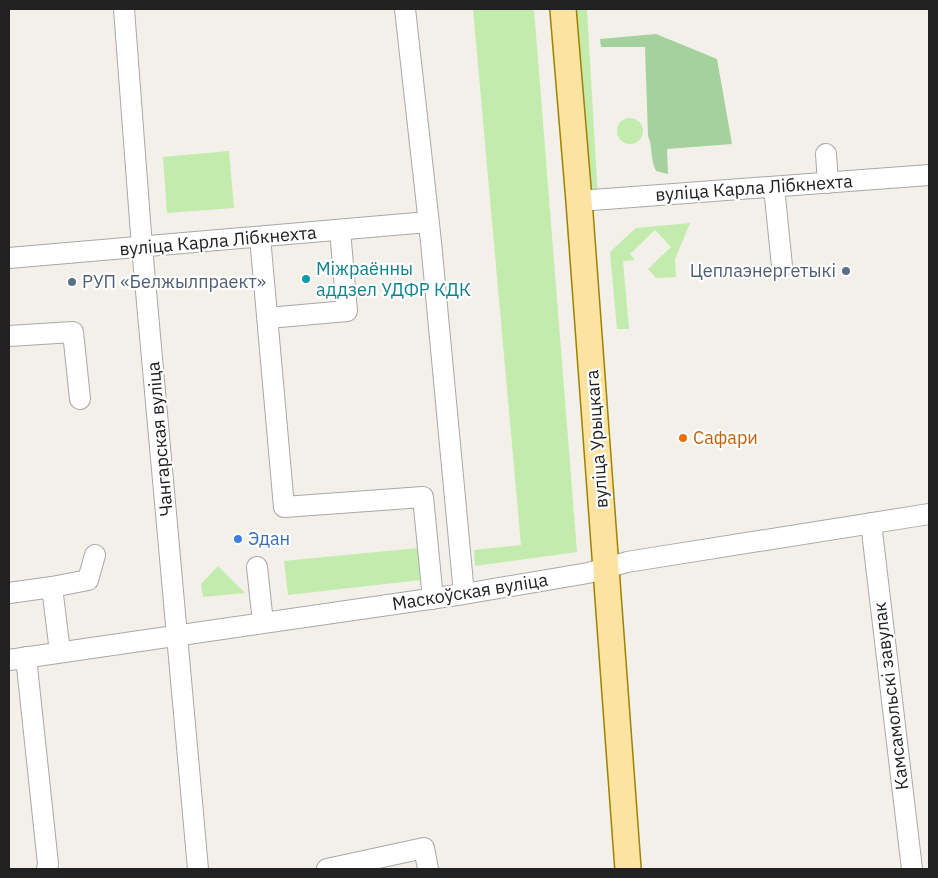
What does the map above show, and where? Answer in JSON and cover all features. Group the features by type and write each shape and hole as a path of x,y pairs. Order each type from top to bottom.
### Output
{"main road":[{"name":"вуліца Урыцкага","path":"563,9 628,869"}],"street":[{"name":"Чангарская вуліца","path":"124,9 142,247 198,869"},
{"path":"405,9 431,242 464,594"},
{"path":"826,154 828,183"},
{"name":"вуліца Карла Лібкнехта","path":"579,201 929,175"},
{"path":"774,186 782,266"},
{"name":"вуліца Карла Лібкнехта","path":"9,258 428,222"},
{"path":"268,318 347,311 340,230"},
{"path":"260,237 284,507 423,497 433,598"},
{"path":"9,336 73,332 80,399"},
{"name":"Маскоўская вуліца","path":"17,658 464,594 588,573 627,562 929,514"},
{"name":"Камсамольскі завулак","path":"871,522 912,869"},
{"path":"9,593 88,580 95,555"},
{"path":"257,567 263,623"},
{"path":"52,587 60,652"},
{"path":"17,658 48,864 46,869"},
{"path":"327,869 424,848 428,869"}],"green space":[{"path":"473,9 534,9 577,552 475,566 474,550 521,545"},
{"path":"563,9 587,9 598,200 579,201"},
{"path":"656,34 717,59 732,144 667,149 668,174 656,171 648,136 645,47 601,47 600,39"},
{"path":"630,118 639,122 643,131 639,140 630,144 621,140 617,131 621,122"},
{"path":"229,151 234,208 167,213 163,157"},
{"path":"690,223 675,259 676,277 656,278 648,269 671,247 655,230 630,254 635,260 623,261 629,329 617,329 610,252 636,228"},
{"path":"418,548 421,580 288,595 284,561"},
{"path":"218,566 245,593 203,597 201,584"}],"place":[{"name":"Цеплаэнергетыкі","path":"846,271"},
{"name":"Міжраённы аддзел УДФР КДК","path":"306,279"},
{"name":"РУП «Белжылпраект»","path":"72,282"},
{"name":"Сафари","path":"683,438"},
{"name":"Эдан","path":"238,539"}]}
